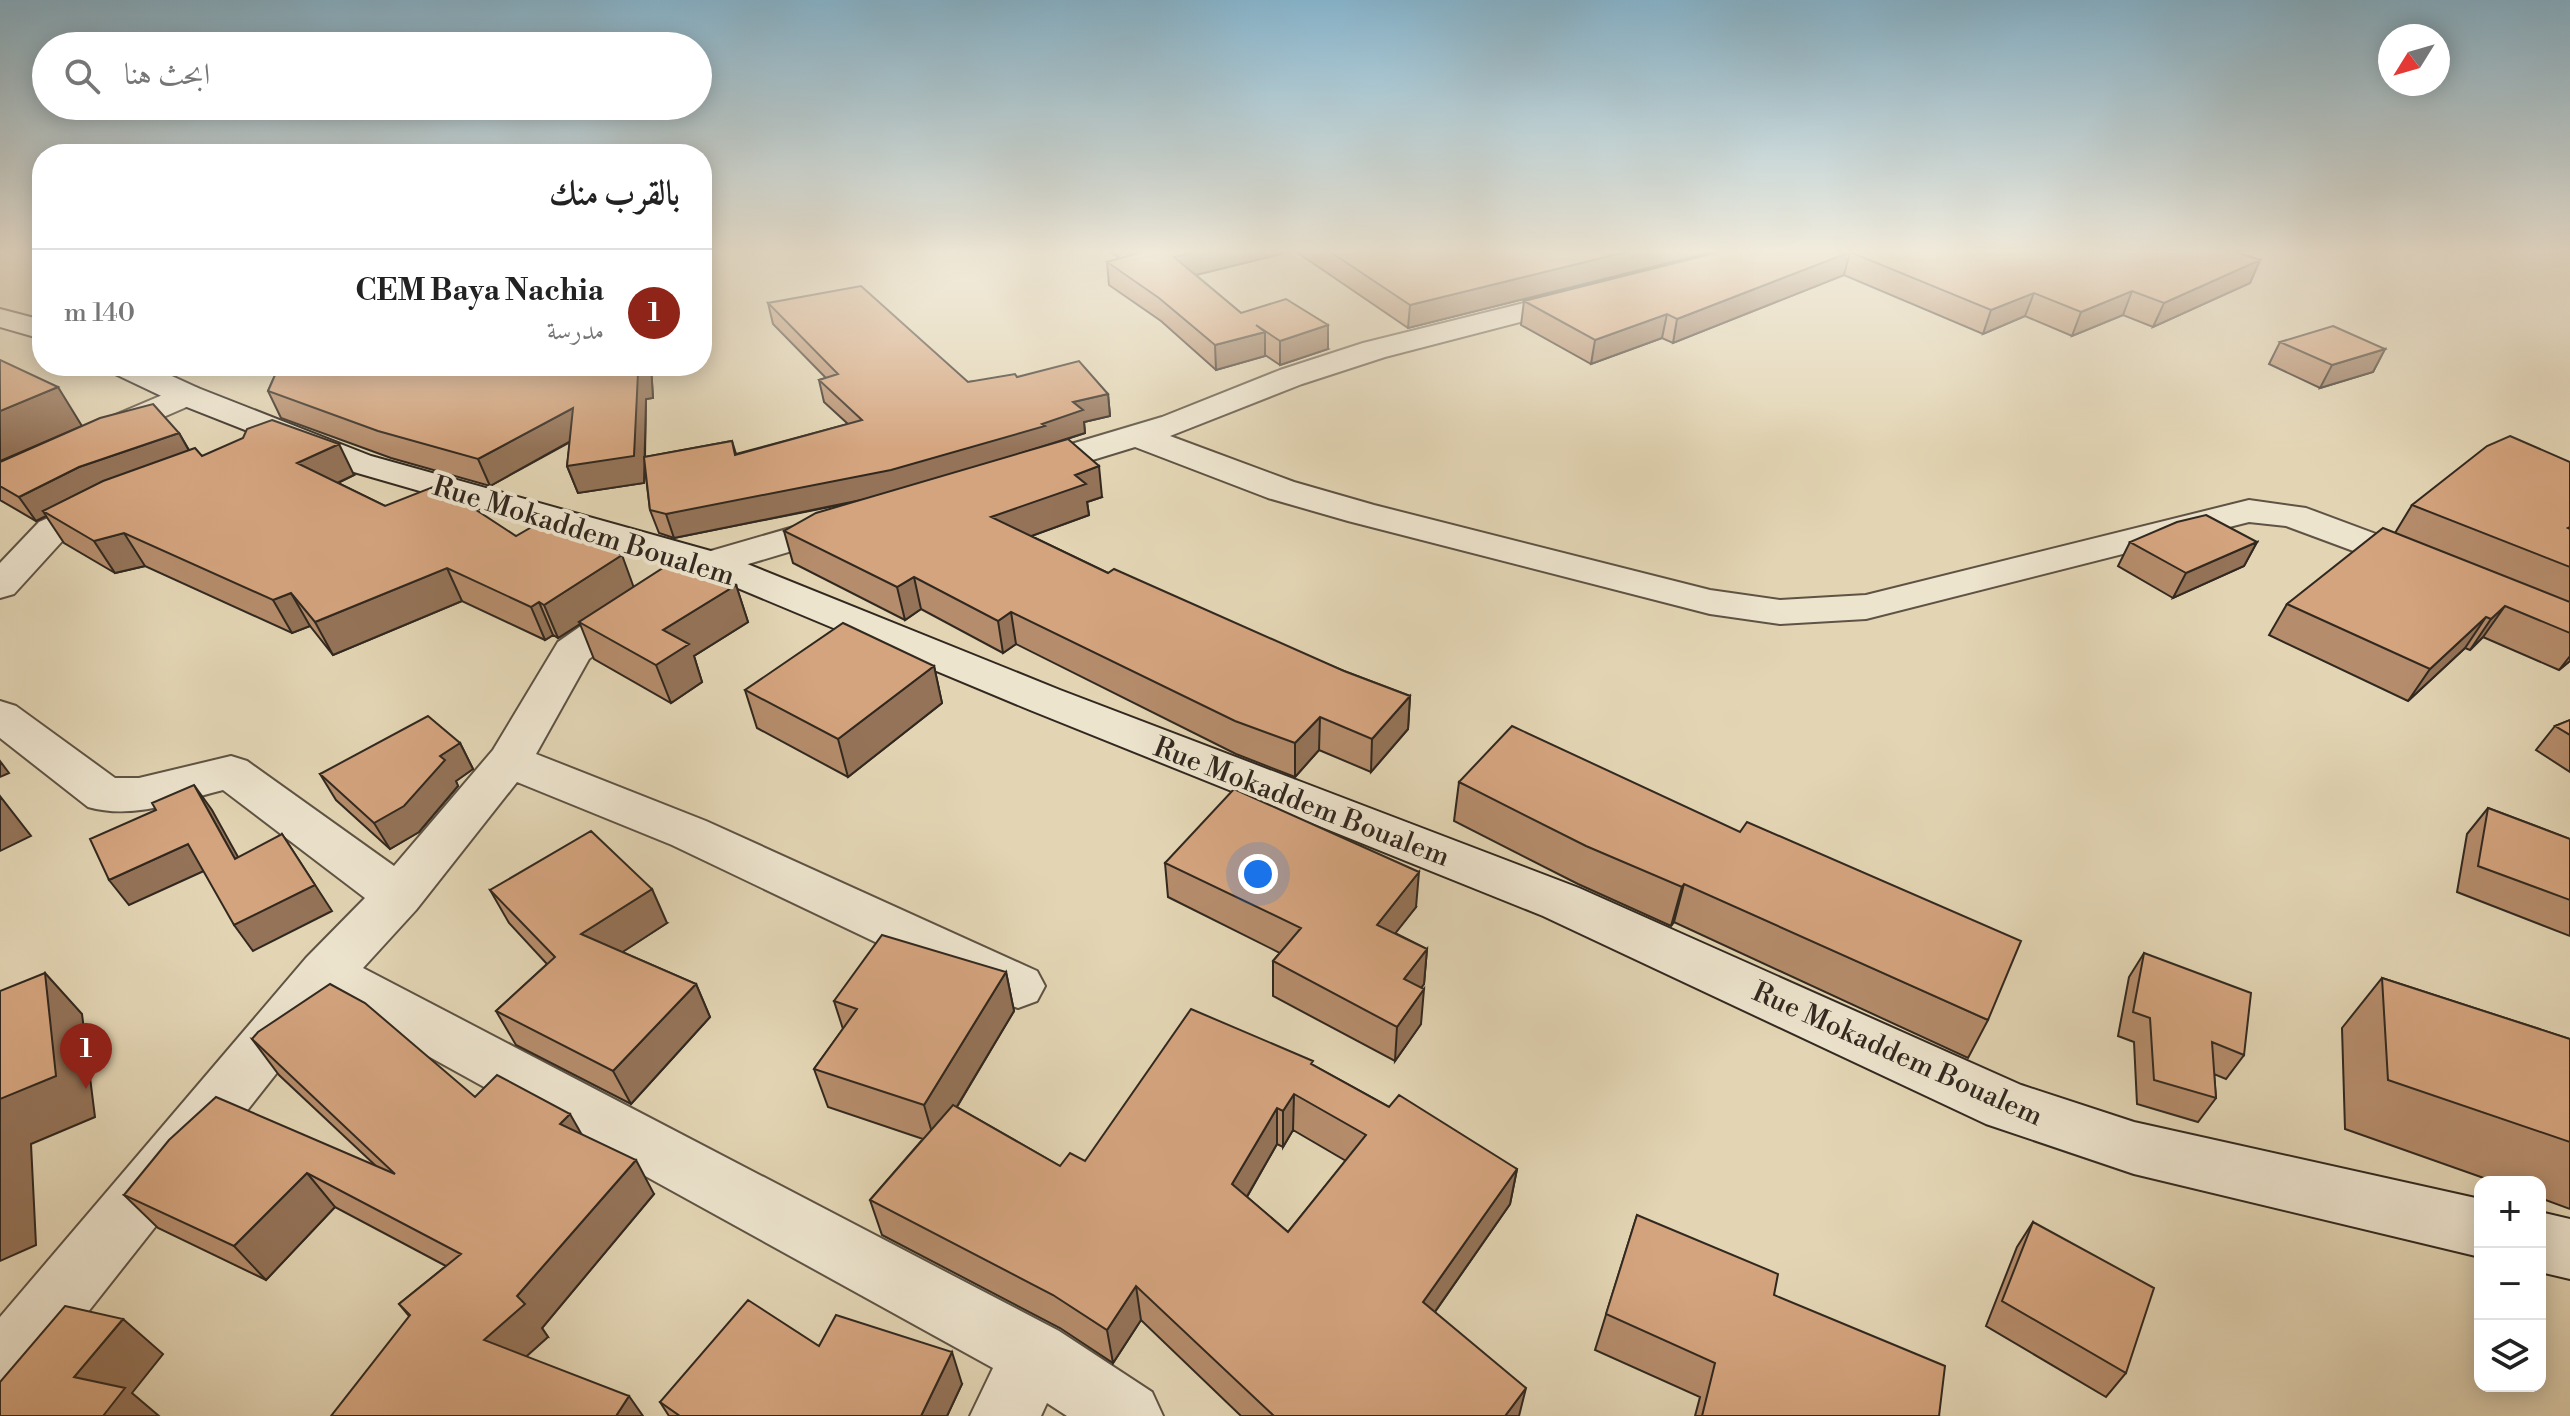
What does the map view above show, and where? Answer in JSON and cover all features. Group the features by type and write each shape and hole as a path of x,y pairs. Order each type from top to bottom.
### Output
{"street":[{"path":"1000,477 1137,436 1291,377 1374,350 1503,317"},
{"path":"0,318 32,327"},
{"name":"Rue Mokaddem Boualem","path":"145,376 186,395 372,467 711,563 1045,700 1561,902 2007,1106 2134,1148 2474,1227"},
{"path":"0,477 186,395"},
{"path":"246,451 290,435"},
{"path":"1137,436 1281,490 1361,513 1710,602 1780,612 1866,607 2249,511 2293,516 2458,579"},
{"path":"0,586 52,530 136,492"},
{"path":"0,1369 325,973 398,896 509,761 573,651 625,614 711,563 878,513"},
{"path":"0,716 105,795 139,795 231,772 398,896"},
{"path":"509,761 689,833 1018,986"},
{"path":"325,973 1035,1355 1128,1416"},
{"path":"2546,1243 2570,1249"},
{"path":"1005,1416 1035,1355"}],"building":[{"path":"782,317 896,317 968,382 1015,374 1017,377 1079,361 1108,394 1073,402 1083,410 1042,424 1045,426 891,470 666,514 650,510 644,457 732,441 735,455 862,420 819,380 838,374"},
{"path":"1182,317 1315,317 1328,325 1280,341 1256,325 1265,332 1215,345"},
{"path":"1553,317 1658,317 1595,340"},
{"path":"2333,326 2385,349 2332,365 2280,342"},
{"path":"0,360 58,387 0,411"},
{"path":"275,376 638,376 634,456 567,466 573,408 478,459 378,431 268,391"},
{"path":"153,404 179,433 79,467 19,497 0,486 0,462 100,418"},
{"path":"272,420 339,444 297,463 385,506 438,485 516,536 542,521 622,555 544,605 539,602 531,607 447,568 315,622 291,593 273,600 124,533 94,541 43,511 103,481 195,448 202,456 243,438 247,429"},
{"path":"2510,436 2570,462 2570,567 2412,505 2487,446"},
{"path":"1068,439 1099,466 1075,475 1086,484 991,517 1108,573 1114,569 1344,671 1410,696 1372,739 1320,717 1295,743 1235,721 1011,612 998,621 914,577 897,587 784,531 816,513"},
{"path":"2206,515 2257,542 2186,573 2130,542 2177,522"},
{"path":"2383,528 2570,602 2570,633 2505,606 2491,619 2486,617 2430,669 2287,604"},
{"path":"680,557 736,585 663,630 689,644 656,665 579,622"},
{"path":"843,623 934,666 838,739 745,690"},
{"path":"428,716 460,743 440,756 445,760 404,806 374,823 320,774"},
{"path":"2570,720 2570,735 2555,726"},
{"path":"1512,726 1740,832 1747,822 2021,941 1988,1020 1684,884 1682,887 1586,846 1459,782"},
{"path":"194,785 235,859 282,834 315,885 234,925 188,844 109,880 90,839 156,810 152,803"},
{"path":"1234,789 1419,872 1377,925 1427,949 1404,979 1424,989 1397,1027 1273,961 1301,928 1165,863"},
{"path":"2488,808 2570,839 2570,900 2478,866"},
{"path":"591,831 652,889 581,934 696,984 613,1071 496,1011 555,957 490,890"},
{"path":"882,935 1006,972 924,1105 814,1069 857,1009 834,1001"},
{"path":"2144,953 2251,993 2244,1055 2212,1042 2216,1098 2154,1080 2150,1018 2133,1012"},
{"path":"45,973 56,1076 0,1099 0,991"},
{"path":"2382,978 2570,1039 2570,1142 2388,1080"},
{"path":"330,984 365,1003 475,1097 497,1075 570,1114 560,1124 636,1160 517,1296 525,1304 484,1340 629,1396 616,1416 331,1416 410,1315 399,1304 461,1254 307,1173 234,1246 124,1195 169,1140 216,1097 395,1174 252,1039"},
{"path":"1191,1009 1313,1061 1311,1064 1389,1107 1399,1095 1517,1169 1423,1302 1526,1388 1505,1416 1274,1416 1136,1286 1107,1330 1053,1295 870,1200 953,1105 1060,1166 1070,1153 1085,1161","holes":["1294,1094 1366,1135 1288,1232 1232,1184 1277,1108 1283,1111"]},
{"path":"1637,1215 1778,1274 1774,1295 1945,1366 1939,1416 1702,1416 1715,1363 1606,1314"},
{"path":"2033,1222 2154,1288 2126,1373 2002,1301"},
{"path":"748,1300 819,1346 836,1315 952,1352 921,1416 680,1416 660,1402"},
{"path":"65,1306 123,1319 74,1377 125,1388 103,1416 0,1416 0,1382"}],"place":[{"name":"CEM Baya Nachia","path":"86,1089"}]}
